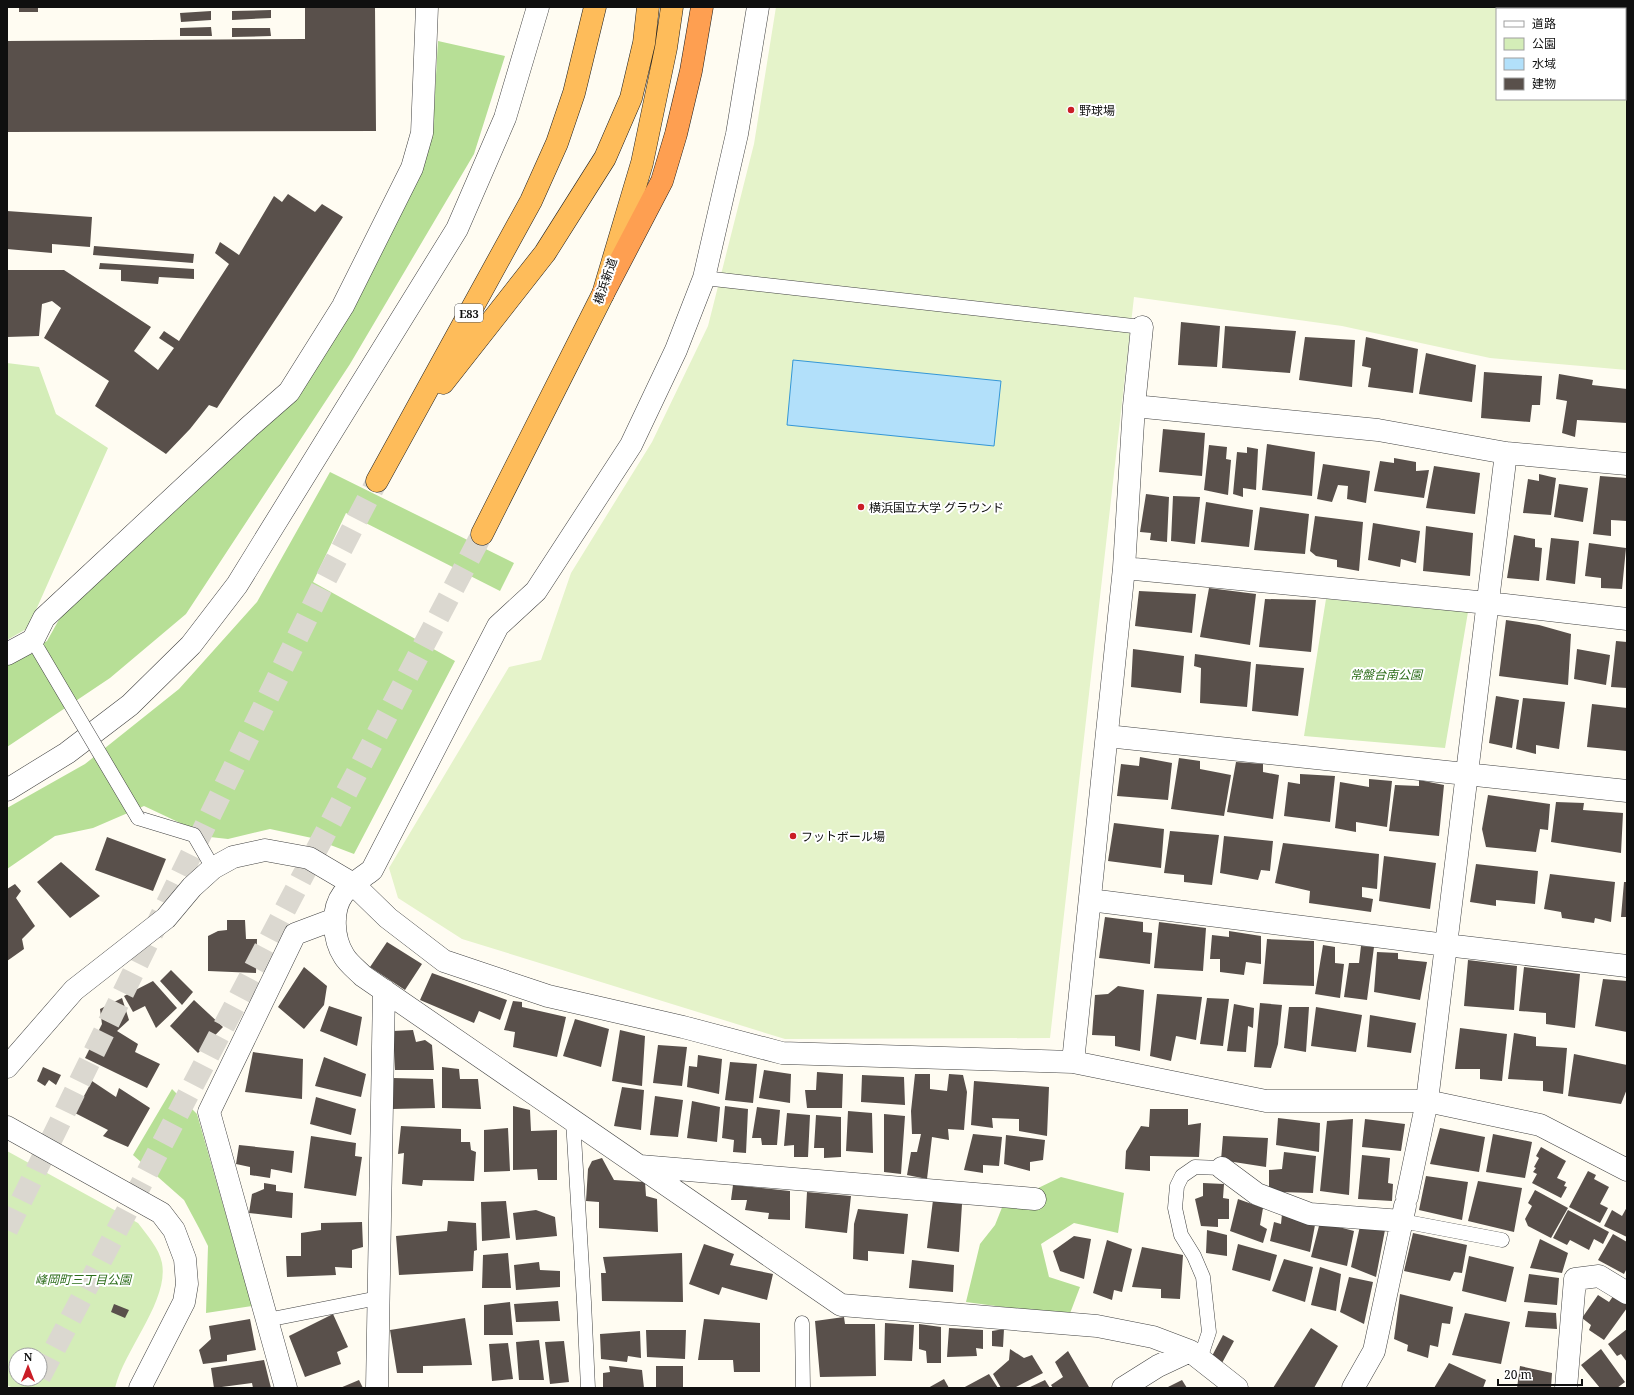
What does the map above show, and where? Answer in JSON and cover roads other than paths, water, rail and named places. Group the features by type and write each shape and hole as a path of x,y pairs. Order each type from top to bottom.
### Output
{"highway":[{"name":"E83","path":"377,481 531,201 557,143 574,93 595,7"},
{"path":"401,436 546,253 605,158 631,98 644,44 648,7"},
{"name":"横浜新道","path":"482,534 603,294 642,163 666,48 672,7"},
{"path":"603,294 662,181 676,134 689,78 702,7"}],"street":[{"path":"7,654 36,644 44,618 248,428 289,392 343,306 412,168 422,133 427,7"},
{"path":"7,790 67,753 130,705 191,645 237,585 457,229 505,118 538,7"},
{"path":"758,7 737,134 704,278 676,350 631,445 536,591 498,626 372,870 353,884 342,895 335,914 336,937 344,956 363,976 639,1166 801,1284 841,1305 1097,1326 1153,1338 1195,1355 1228,1385"},
{"path":"1073,1062 1124,568 1134,406 1142,328"},
{"path":"1134,406 1378,430 1506,453 1627,464"},
{"path":"1353,1388 1374,1351 1427,1101 1506,453"},
{"path":"1124,568 1488,603 1627,619"},
{"path":"1107,736 1627,791"},
{"path":"7,1067 74,990 166,918 192,887 213,868 233,857 265,850 309,858 353,884 388,918 444,961 548,996 684,1027 782,1052 1073,1062 1266,1101 1427,1101 1540,1125 1627,1170"},
{"path":"1090,900 1446,945 1627,966"},
{"path":"286,1388 209,1112 295,934 335,919"},
{"path":"377,1388 384,990"},
{"path":"7,1127 161,1213 174,1230 186,1258 187,1284 184,1302 140,1388"},
{"path":"639,1166 1035,1199"},
{"path":"1222,1168 1258,1194 1310,1214 1404,1208"},
{"path":"1566,1388 1575,1279 1599,1276 1627,1293"},
{"path":"1123,1388 1158,1366 1195,1355"}],"lane":[{"path":"704,278 1142,328"},
{"path":"36,644 138,818 194,835 213,868"},
{"path":"573,1120 588,1388"},
{"path":"1195,1355 1209,1332 1203,1277 1194,1256 1181,1235 1175,1208 1177,1186 1182,1176 1195,1167 1222,1168"},
{"path":"1404,1208 1502,1240"},
{"path":"267,1320 378,1298"},
{"path":"802,1322 803,1388"}],"water":[{"path":"793,360 1001,381 994,446 787,425"}],"tunnel":[{"path":"7,1230 326,579 377,481"},
{"path":"48,1362 482,534"}],"place":[{"name":"野球場","path":"1071,110"},
{"name":"横浜国立大学 グラウンド","path":"861,507"},
{"name":"フットボール場","path":"793,836"}],"park label":[{"name":"常盤台南公園","path":"1386,674"},
{"name":"峰岡町三丁目公園","path":"83,1279"}]}
